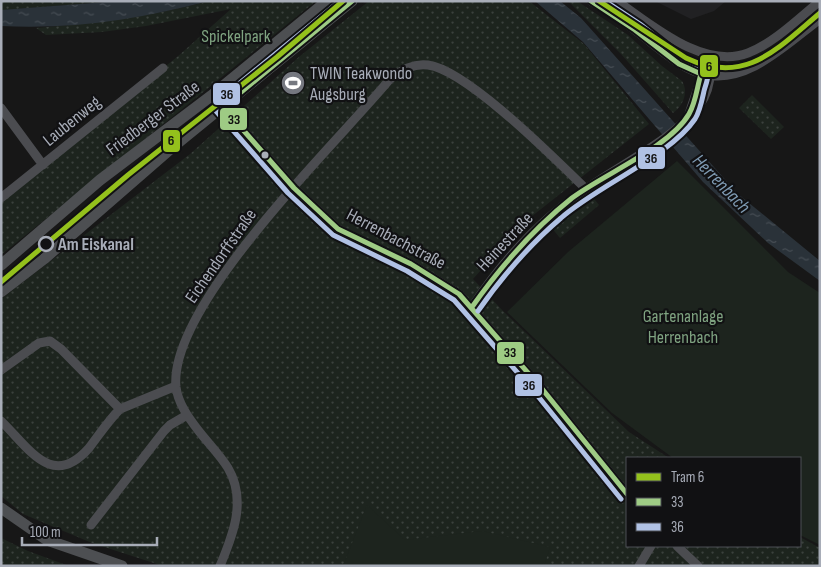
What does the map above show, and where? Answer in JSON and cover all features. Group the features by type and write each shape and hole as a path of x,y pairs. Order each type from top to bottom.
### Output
{"main road":[{"name":"Friedberger Straße","path":"1,265 100,180 211,96 327,1"},
{"name":"Friedberger Straße","path":"1,292 38,264 168,151 352,1"},
{"path":"1,508 47,540 122,566"}],"street":[{"path":"592,1 635,30 676,63 692,71 711,76 738,73 754,67 820,19"},
{"path":"617,1 696,52 723,56 747,53 770,40 820,1"},
{"path":"692,71 701,65 696,52"},
{"path":"688,116 709,55"},
{"name":"Heinestraße","path":"472,307 520,244 586,189 664,137 699,106 705,96 711,76 709,55"},
{"name":"Eichendorffstraße","path":"220,566 232,538 238,501 229,469 187,416 176,386 177,365 182,349 201,311 242,248 390,79 405,69 423,64 440,67 458,77 525,132 586,189"},
{"name":"Laubenweg","path":"1,198 163,68"},
{"name":"Herrenbachstraße","path":"223,107 294,188 338,229 437,278 459,294 543,390 626,493"},
{"path":"1,108 43,165"},
{"path":"1,370 38,343 50,341 61,348 120,409"},
{"path":"1,422 44,462 59,467 68,465 82,455 120,409 176,386"},
{"path":"91,525 170,425 187,416"},
{"path":"639,566 650,547"},
{"path":"678,547 698,566"}],"shaded area":[{"path":"655,1 726,1 714,11 691,19"}],"green space":[{"path":"1,1 119,1 1,10"},
{"name":"Spickelpark","path":"209,1 316,1 1,255 1,198 177,57 231,9 146,26 102,32 46,35 36,28 123,19"},
{"path":"369,1 529,1 584,44 649,124 522,224 473,279 503,311 629,432 667,457 626,457 626,547 801,547 801,538 820,548 820,566 163,566 92,543 23,514 1,496 1,299 190,154 300,56"},
{"path":"568,1 577,1 628,35 662,66 682,81 685,94 677,110 673,113 621,54"},
{"path":"752,95 784,127 771,139 739,108"},
{"name":"Gartenanlage Herrenbach","path":"677,161 788,272 820,293 820,545 801,536 801,457 672,457 612,413 507,312 568,252"},
{"path":"591,195 599,205 560,238 551,227"},
{"path":"367,505 405,540 482,531 550,547 544,566 343,566"},
{"path":"1,538 28,551 69,566 1,566"}],"water":[{"path":"119,1 209,1 106,22 54,26 1,26 1,10"},
{"name":"Herrenbach","path":"535,1 560,1 581,18 738,194 820,261 820,281 768,243 703,182 583,42"}],"tram line":[{"name":"6","path":"1,282 128,175 277,57 343,1"},
{"name":"6","path":"599,1 686,58 707,66 726,68 743,66 759,59 789,39 820,13"}],"transit line":[{"name":"36","path":"340,1 218,101 216,111 288,193 333,235 407,271 454,300 537,395 621,499"},
{"name":"33","path":"352,1 223,107 294,188 338,229 411,264 459,294 543,390 626,493"},
{"name":"33","path":"472,307 494,277 544,222 585,189 667,138 680,126 693,105 701,74 679,64 635,30 591,1"},
{"name":"36","path":"478,311 516,262 549,228 576,206 669,146 684,133 698,113 707,80 708,74 706,69 683,58 640,24 605,1"}],"place":[{"name":"TWIN Teakwondo Augsburg","path":"293,83"},
{"name":"Am Eiskanal","path":"46,244"}]}
